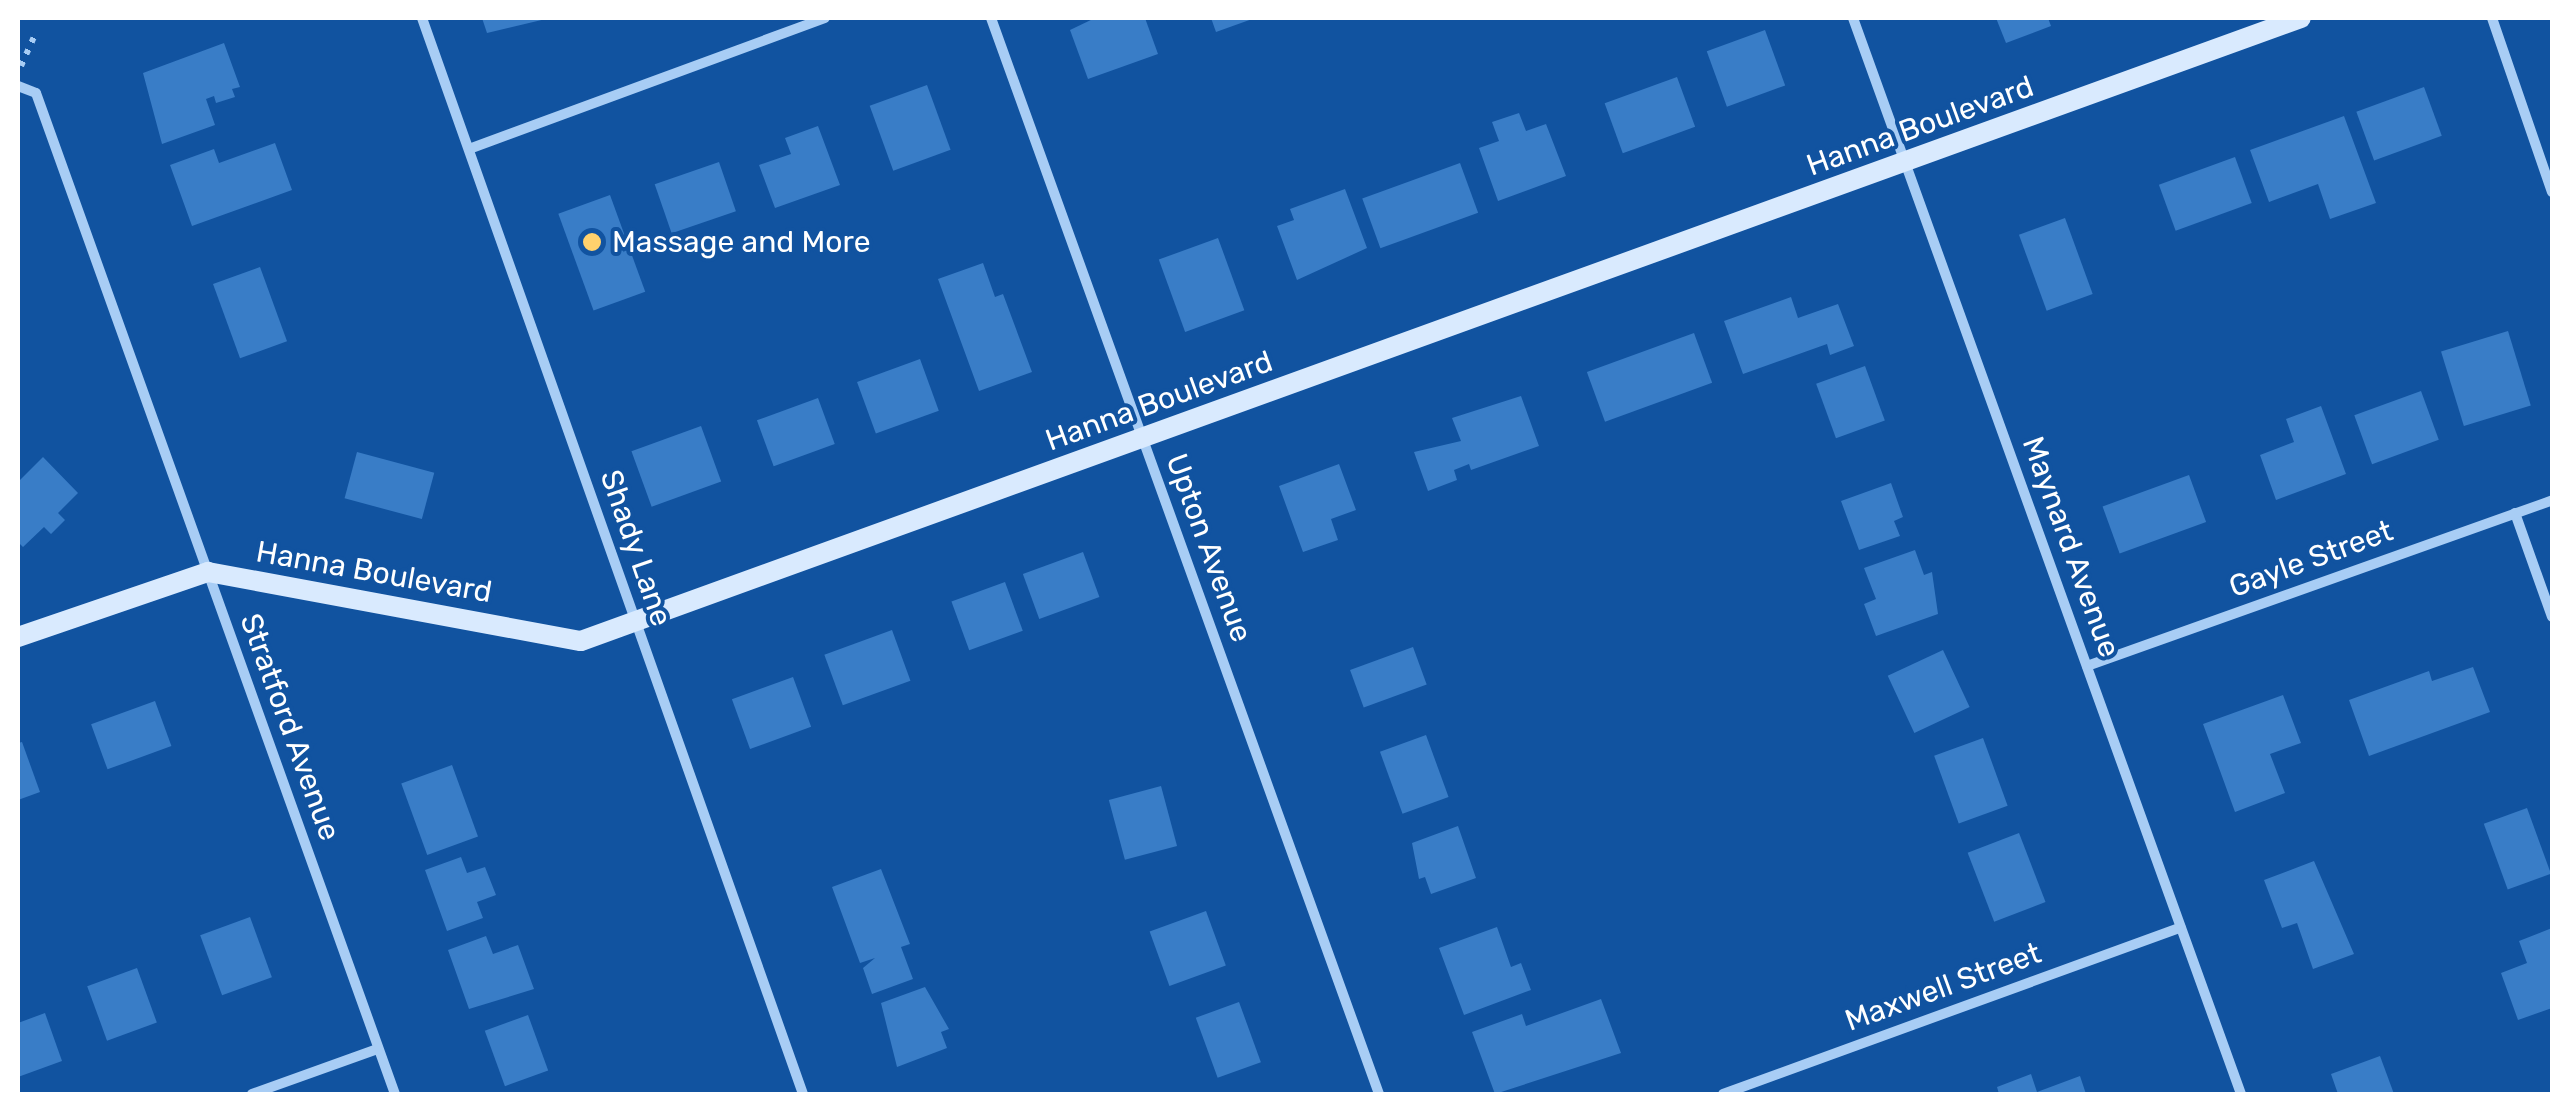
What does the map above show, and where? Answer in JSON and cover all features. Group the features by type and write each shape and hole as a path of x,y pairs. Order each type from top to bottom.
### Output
{"street":[{"name":"Shady Lane","path":"422,18 803,1094"},
{"path":"469,149 825,18"},
{"name":"Upton Avenue","path":"992,18 1379,1094"},
{"name":"Maynard Avenue","path":"1854,18 2241,1094"},
{"name":"Hanna Boulevard","path":"18,637 208,572 582,641 2301,18"},
{"path":"2492,18 2552,192"},
{"name":"Stratford Avenue","path":"18,86 36,93 395,1094"},
{"name":"Gayle Street","path":"2087,666 2552,500"},
{"path":"2515,513 2552,618"},
{"name":"Maxwell Street","path":"1723,1094 2181,927"},
{"path":"252,1094 378,1049"}],"path":[{"path":"18,72 36,35"}],"building":[{"path":"482,18 550,18 487,33"},
{"path":"1095,18 1145,18 1158,54 1088,79 1070,30"},
{"path":"1211,18 1255,18 1216,32"},
{"path":"1996,18 2048,18 2051,26 2006,43"},
{"path":"1765,30 1785,85 1727,107 1707,51"},
{"path":"224,43 240,87 232,89 235,97 216,103 214,96 206,99 215,125 162,144 143,73"},
{"path":"1677,77 1695,127 1623,153 1605,103"},
{"path":"927,85 951,150 893,171 870,106"},
{"path":"2424,87 2442,136 2374,160 2356,112"},
{"path":"1519,113 1526,131 1546,124 1566,176 1498,201 1479,148 1499,141 1492,122"},
{"path":"2344,116 2376,203 2330,219 2318,184 2269,202 2250,150"},
{"path":"818,126 840,185 775,208 759,165 791,154 785,138"},
{"path":"275,143 292,190 192,226 170,165 214,149 219,163"},
{"path":"2235,157 2252,203 2176,231 2159,185"},
{"path":"719,162 736,211 672,233 655,184"},
{"path":"1460,163 1478,213 1380,248 1362,199"},
{"path":"1345,189 1367,248 1297,280 1277,226 1294,220 1290,209"},
{"path":"610,195 645,292 594,311 558,214"},
{"path":"2065,218 2093,294 2047,311 2019,235"},
{"path":"1218,238 1244,310 1185,332 1159,260"},
{"path":"983,263 995,297 1003,294 1032,372 979,391 938,279"},
{"path":"260,267 287,341 240,358 213,284"},
{"path":"1791,297 1798,318 1838,304 1854,346 1830,355 1827,344 1743,374 1724,321"},
{"path":"2508,331 2531,406 2464,426 2441,351"},
{"path":"1694,333 1712,383 1605,422 1587,372"},
{"path":"920,359 939,411 876,434 857,382"},
{"path":"1865,366 1885,421 1836,438 1816,384"},
{"path":"2421,391 2439,440 2372,464 2354,415"},
{"path":"1521,396 1539,446 1471,470 1469,464 1454,470 1457,480 1428,491 1414,452 1461,441 1452,418"},
{"path":"818,398 835,444 774,466 757,420"},
{"path":"2321,406 2346,474 2276,500 2260,455 2294,442 2286,419"},
{"path":"701,426 721,481 652,507 631,451"},
{"path":"357,452 434,473 422,519 345,498"},
{"path":"43,457 78,493 58,513 65,520 51,534 44,527 23,547 18,542 18,482"},
{"path":"1339,464 1356,510 1331,519 1338,540 1303,552 1279,486"},
{"path":"2189,475 2206,522 2120,553 2103,506"},
{"path":"1891,483 1903,517 1894,521 1900,536 1859,550 1841,501"},
{"path":"1915,550 1924,575 1932,572 1938,614 1876,636 1864,604 1876,599 1864,568"},
{"path":"1083,552 1099,597 1039,619 1023,574"},
{"path":"1005,582 1023,631 969,650 951,601"},
{"path":"892,630 910,681 843,705 824,655"},
{"path":"1413,647 1427,685 1364,708 1350,670"},
{"path":"1943,650 1970,707 1914,733 1888,676"},
{"path":"2473,667 2490,712 2369,756 2349,700 2429,671 2432,681"},
{"path":"793,677 811,727 750,749 732,699"},
{"path":"2283,695 2301,743 2270,754 2285,793 2235,812 2203,724"},
{"path":"155,701 171,746 108,769 91,724"},
{"path":"1426,735 1449,797 1403,814 1380,752"},
{"path":"1983,738 2008,806 1959,823 1934,756"},
{"path":"22,742 40,792 18,800 18,743"},
{"path":"452,765 478,836 427,855 401,783"},
{"path":"1161,786 1177,846 1125,860 1109,800"},
{"path":"2527,808 2551,874 2508,890 2484,824"},
{"path":"1458,826 1476,878 1431,894 1425,877 1419,879 1412,843"},
{"path":"2019,833 2046,902 1994,922 1968,853"},
{"path":"461,857 467,873 485,867 496,895 477,902 483,918 447,931 425,870"},
{"path":"2314,861 2354,954 2313,969 2297,923 2282,928 2264,880"},
{"path":"881,869 910,944 901,947 913,979 872,994 863,968 875,958 860,963 832,887"},
{"path":"1206,911 1226,966 1169,986 1150,932"},
{"path":"250,917 272,977 222,995 200,935"},
{"path":"1497,927 1511,967 1521,963 1531,990 1464,1015 1439,948"},
{"path":"2552,928 2552,1008 2518,1020 2501,973 2527,963 2519,941"},
{"path":"486,936 493,954 518,945 534,989 469,1009 448,950"},
{"path":"137,968 157,1023 107,1041 87,986"},
{"path":"925,987 949,1029 941,1032 947,1048 897,1067 881,1003"},
{"path":"1601,999 1621,1053 1495,1094 1472,1032 1522,1014 1526,1026"},
{"path":"1239,1002 1261,1062 1218,1078 1196,1018"},
{"path":"45,1013 62,1061 18,1077 18,1023"},
{"path":"528,1015 548,1070 505,1086 485,1031"},
{"path":"2380,1056 2394,1094 2338,1094 2331,1074"},
{"path":"2031,1074 2037,1092 2080,1076 2086,1094 1999,1094 1997,1087"}],"place":[{"name":"Massage and More","path":"592,242"}]}
